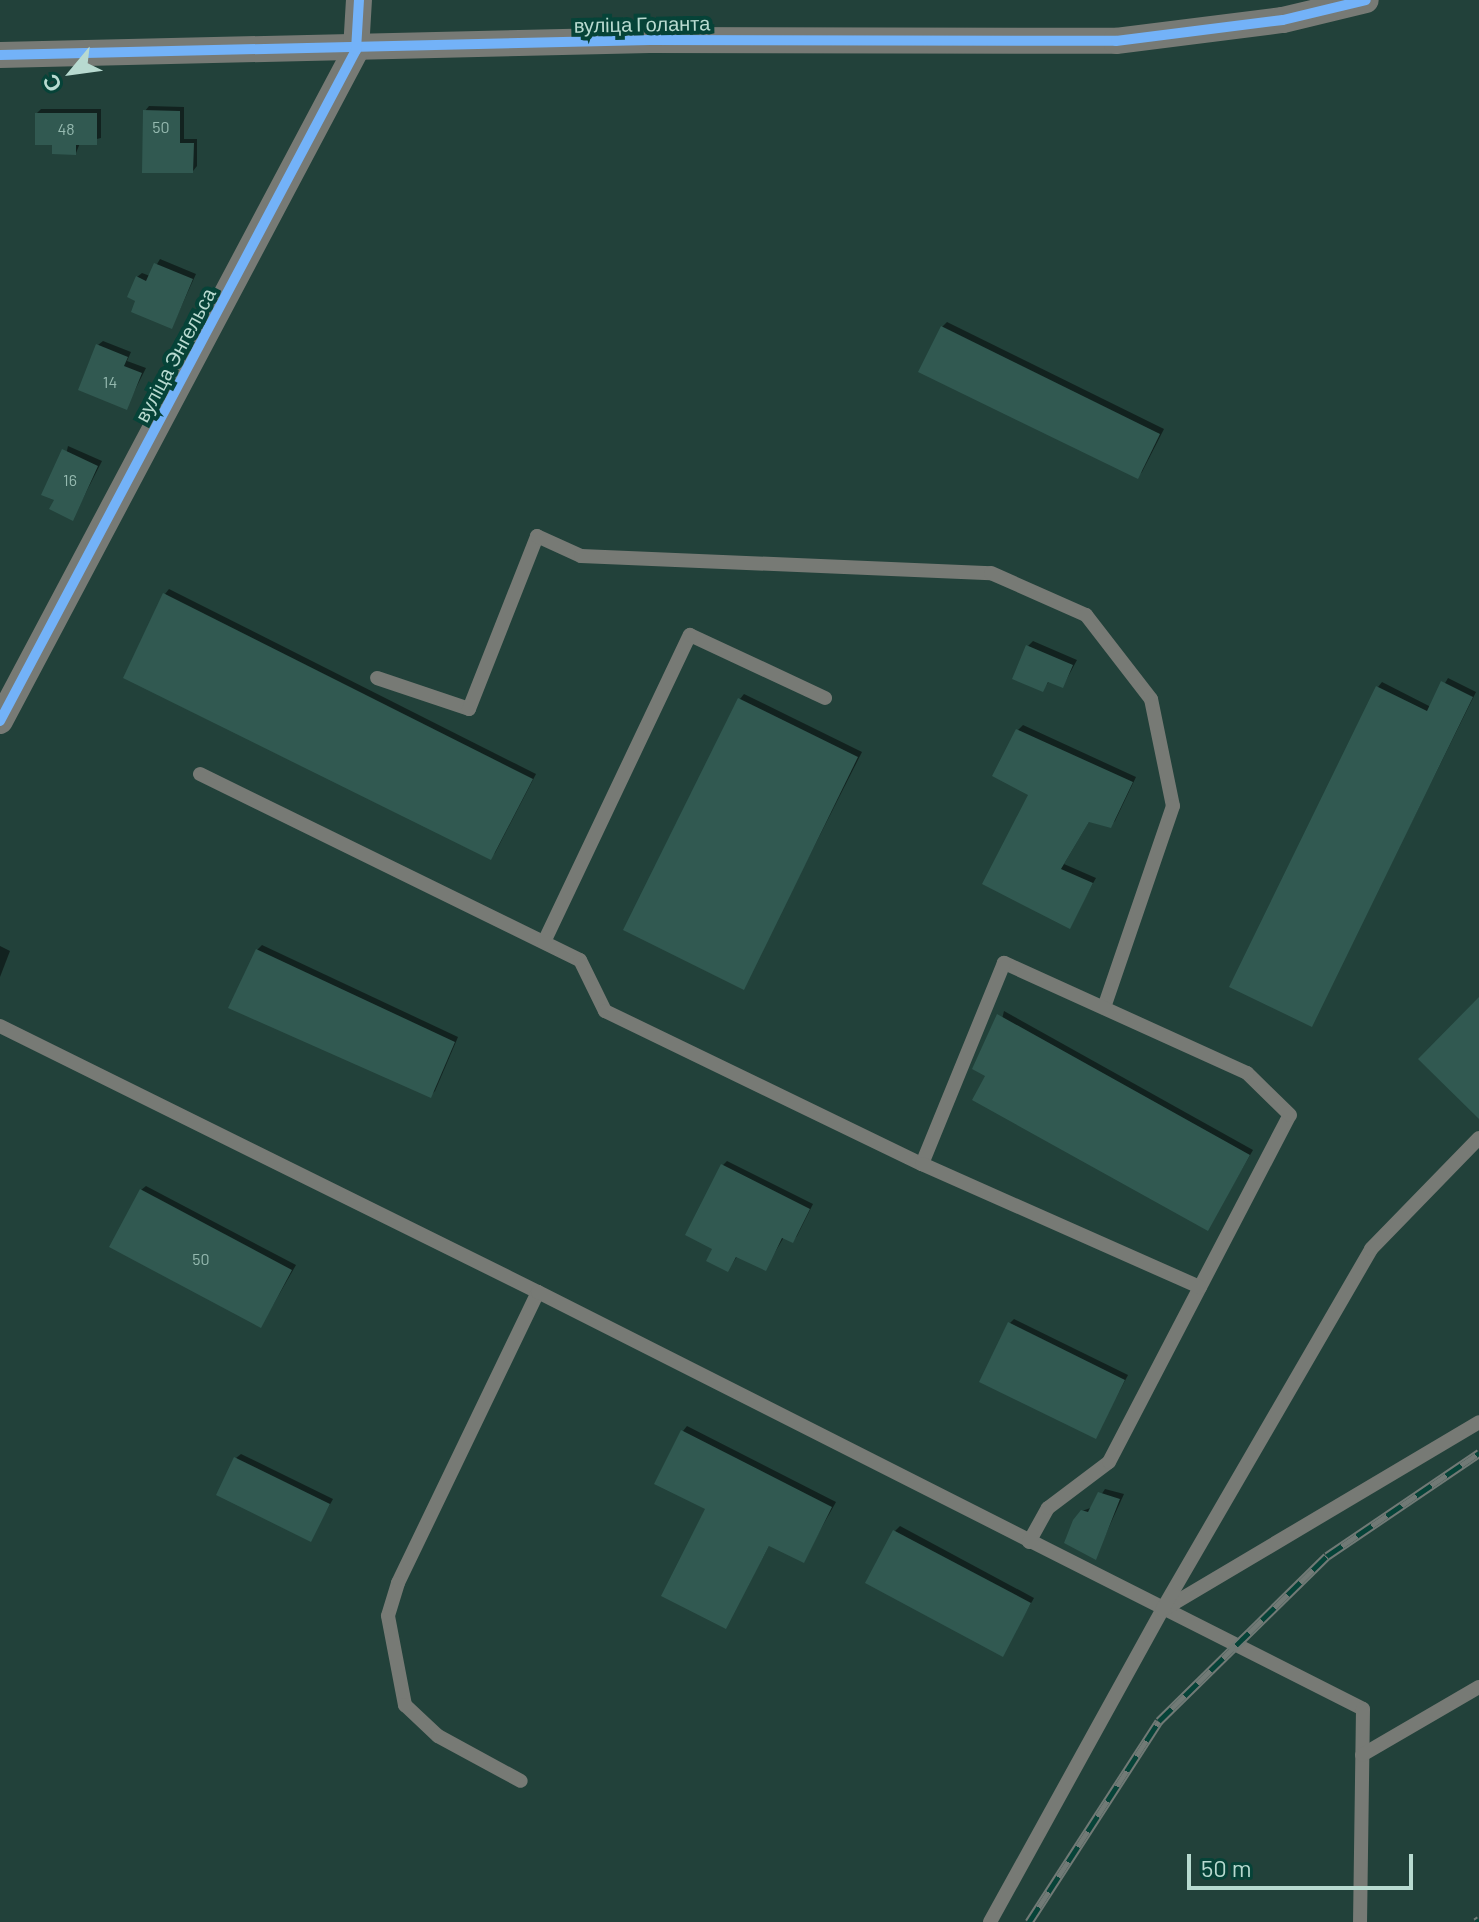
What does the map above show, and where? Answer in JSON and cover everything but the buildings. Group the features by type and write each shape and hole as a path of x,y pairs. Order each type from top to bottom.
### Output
{"street":[{"name":"вуліца Энгельса","path":"0,721 356,50 359,0"},
{"name":"вуліца Голанта","path":"0,55 356,50 650,40 1116,41 1283,10 1366,0"}],"lane":[{"path":"377,678 469,709 537,536 581,556 991,573 1086,615 1151,699 1173,806 1104,1008"},
{"path":"544,942 690,635 825,698"},
{"path":"200,774 580,960 605,1011 922,1164 1200,1287"},
{"path":"922,1164 1004,963 1247,1073 1290,1115 1109,1462 1048,1508 1029,1542"},
{"path":"0,1026 538,1292 1363,1709 1360,1922"},
{"path":"990,1922 1162,1610 1371,1249 1479,1138"},
{"path":"521,1781 438,1736 405,1705 388,1616 398,1583 538,1292"},
{"path":"1162,1610 1479,1422"},
{"path":"1362,1755 1479,1687"}],"railway":[{"path":"1029,1922 1159,1721 1327,1556 1479,1453"}],"cycle path":[{"path":"0,721 356,50 359,0"},
{"path":"0,55 650,40 1116,41 1283,20 1366,0"}]}
